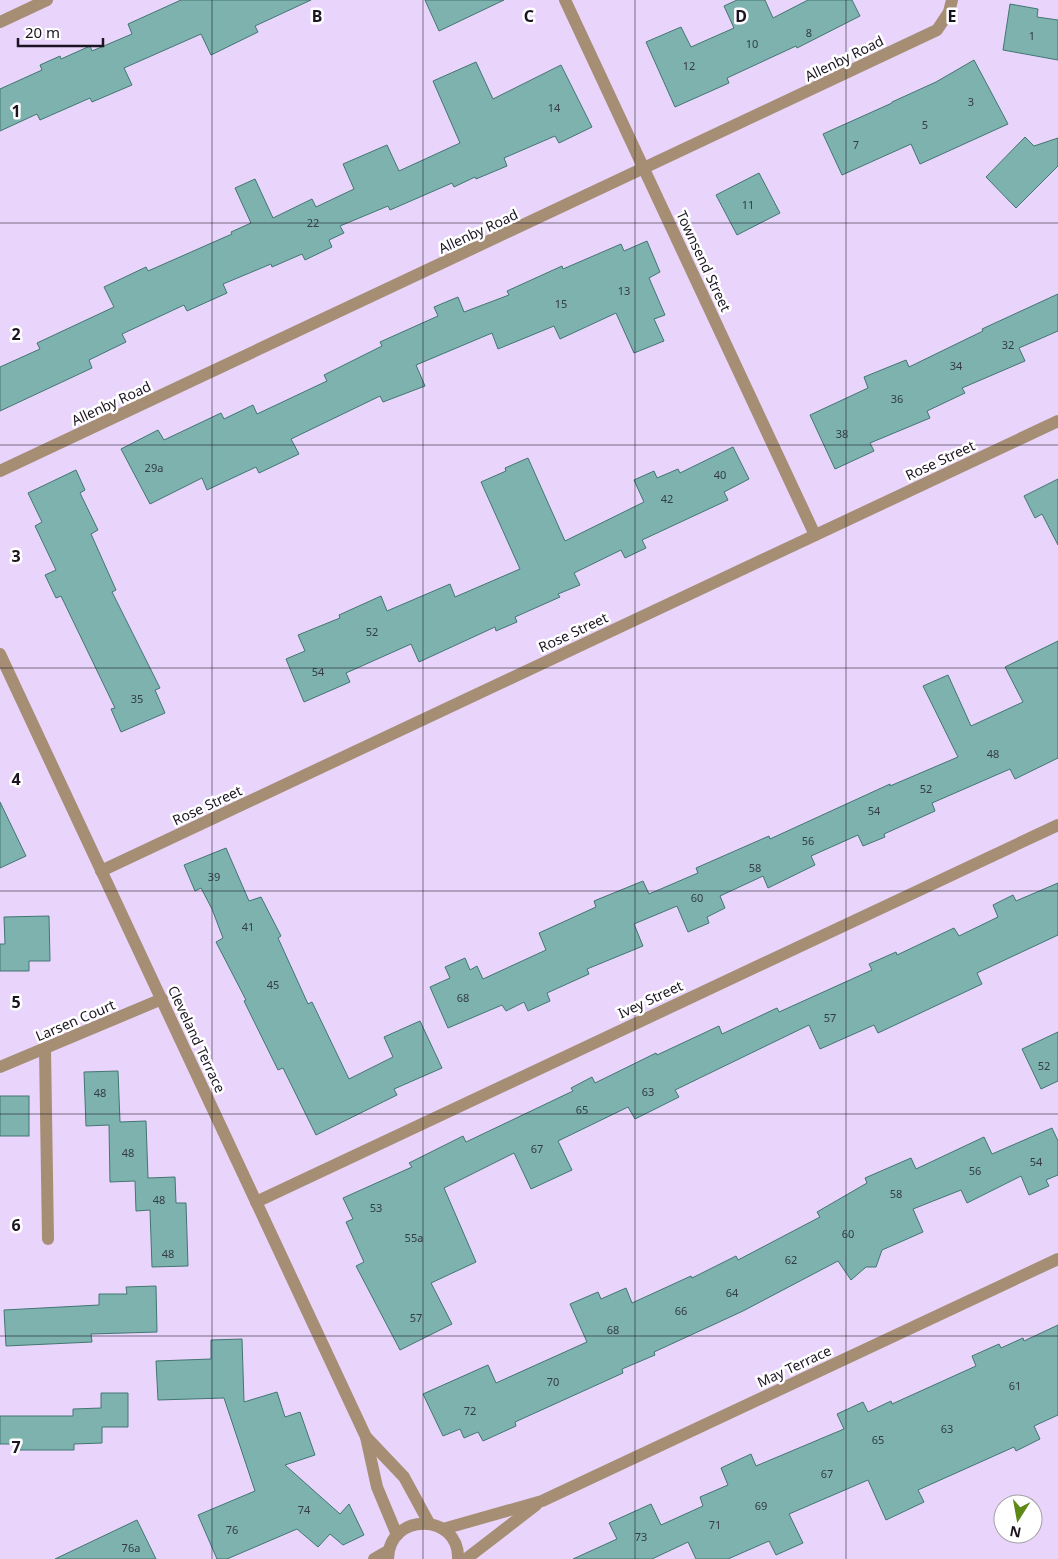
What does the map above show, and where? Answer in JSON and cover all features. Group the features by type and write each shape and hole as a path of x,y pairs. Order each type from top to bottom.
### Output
{"street":[{"path":"0,22 47,0"},
{"name":"Townsend Street","path":"566,0 815,536"},
{"name":"Allenby Road","path":"0,471 644,170 937,30 949,12 952,0"},
{"name":"Rose Street","path":"101,871 1058,421"},
{"name":"Cleveland Terrace","path":"0,654 366,1437 376,1487 397,1535"},
{"name":"Ivey Street","path":"256,1202 1058,825"},
{"name":"Larsen Court","path":"0,1067 162,1000"},
{"path":"45,1049 48,1239"},
{"name":"May Terrace","path":"443,1529 542,1501 1058,1259"},
{"name":"Cleveland Terrace","path":"366,1437 404,1477 429,1523"},
{"name":"May Terrace","path":"466,1559 542,1501"},
{"path":"374,1559 388,1555 397,1535 406,1527 418,1523 429,1523 443,1529 456,1544 458,1559"}],"building":[{"path":"181,0 311,0 255,26 258,32 211,55 201,34 124,68 132,85 92,102 90,98 40,120 37,114 0,131 0,89 42,70 40,65 60,56 61,59 90,46 92,51 132,34 128,24"},
{"path":"425,0 504,0 439,31"},
{"path":"737,0 765,0 773,18 808,0 852,0 860,16 797,48 796,46 727,78 729,83 675,107 646,42 681,27 691,47 734,28 724,6"},
{"path":"1010,4 1038,9 1037,17 1058,20 1058,60 1003,50"},
{"path":"974,60 1008,124 920,164 911,144 842,175 823,134 936,82"},
{"path":"476,62 493,99 561,65 592,127 559,143 555,136 504,158 507,166 476,179 475,177 454,187 452,183 390,210 388,206 340,226 344,233 329,240 332,247 305,260 302,254 272,267 271,264 223,284 227,293 187,311 184,305 122,334 126,342 89,360 92,368 0,411 0,367 40,349 37,343 114,307 104,287 146,267 148,271 232,234 231,232 251,223 235,188 255,179 273,218 312,199 316,207 354,189 343,164 387,145 399,171 460,143 433,81"},
{"path":"1025,137 1034,146 1058,138 1058,166 1016,208 986,177"},
{"path":"759,173 780,213 737,235 716,195"},
{"path":"647,241 660,272 649,278 665,315 654,319 664,341 634,353 616,313 560,339 554,326 498,349 492,333 416,365 425,386 383,402 380,396 291,439 299,454 259,473 256,467 207,490 202,478 150,504 121,449 158,430 164,440 221,413 224,419 253,405 257,414 327,381 324,375 382,346 380,342 438,316 434,307 458,297 464,312 509,295 507,291 562,266 563,269 621,244 624,251"},
{"path":"1058,294 1058,331 1019,348 1025,361 962,388 965,393 927,411 930,418 870,443 874,451 835,469 810,415 868,388 864,377 906,360 909,367 983,331 982,329"},
{"path":"733,447 749,479 724,492 728,500 642,540 646,548 625,558 621,550 574,573 580,585 558,594 560,597 515,617 517,622 496,631 495,627 419,662 411,644 346,673 350,682 304,702 286,659 305,651 298,635 340,618 339,615 381,596 387,611 450,584 455,597 520,569 481,482 506,471 505,468 528,458 565,541 644,502 634,480 654,471 657,478 678,469 680,473"},
{"path":"76,470 85,490 80,493 98,530 91,534 116,590 112,592 160,688 155,690 165,713 121,732 111,709 115,708 61,596 56,598 45,575 56,570 35,526 42,522 28,493"},
{"path":"1058,479 1058,545 1042,514 1035,518 1024,496"},
{"path":"1058,641 1058,758 1015,779 1010,769 932,803 935,811 884,834 885,837 863,846 858,835 811,856 815,865 768,888 763,876 720,896 725,908 707,917 709,923 688,932 677,906 634,924 643,946 587,969 589,974 547,993 550,1001 528,1011 524,1002 506,1011 502,1005 448,1028 430,987 450,978 445,967 465,958 470,970 477,966 483,979 546,950 539,933 596,907 594,901 643,881 649,894 698,873 696,868 769,836 770,839 890,784 890,786 958,757 923,686 948,675 971,726 1023,702 1005,667"},
{"path":"0,802 26,856 0,868"},
{"path":"226,848 249,901 261,897 281,936 278,938 308,1004 312,1002 349,1079 393,1057 384,1037 420,1021 442,1068 394,1089 397,1095 316,1135 283,1068 278,1070 244,1001 246,1000 216,942 223,938 212,909 201,888 195,891 184,865"},
{"path":"1058,883 1058,935 977,973 982,984 878,1033 874,1025 820,1049 809,1025 675,1090 679,1097 635,1119 628,1107 558,1141 572,1170 531,1189 514,1153 444,1188 476,1262 431,1283 452,1324 400,1350 356,1266 364,1262 346,1222 353,1219 343,1198 412,1167 409,1163 463,1136 466,1142 573,1091 571,1088 592,1077 595,1083 656,1053 657,1055 719,1026 722,1034 777,1008 779,1012 872,970 869,964 896,952 897,955 954,928 959,936 998,917 993,905 1013,895 1016,901"},
{"path":"49,916 50,961 29,961 29,971 0,971 0,944 5,944 4,917"},
{"path":"1058,1032 1058,1081 1041,1089 1022,1049"},
{"path":"118,1071 120,1122 146,1121 148,1178 175,1177 176,1203 186,1203 188,1266 152,1267 150,1210 136,1211 135,1181 110,1182 109,1125 86,1126 84,1072"},
{"path":"0,1096 29,1096 29,1136 0,1136"},
{"path":"1052,1128 1058,1141 1058,1175 1046,1180 1049,1186 1029,1195 1021,1176 967,1203 961,1190 913,1209 923,1232 882,1250 876,1267 866,1267 851,1280 838,1261 743,1311 654,1352 655,1355 622,1369 623,1373 515,1422 516,1426 483,1441 478,1432 464,1438 460,1429 443,1436 423,1394 488,1365 496,1383 587,1342 570,1304 598,1292 601,1299 626,1288 632,1303 691,1276 692,1278 736,1256 738,1260 820,1217 817,1212 867,1183 865,1178 911,1158 916,1169 984,1137 992,1154"},
{"path":"156,1286 157,1332 91,1334 92,1342 6,1346 4,1310 99,1305 99,1294 127,1294 126,1287"},
{"path":"1058,1325 1058,1415 1034,1426 1040,1439 1016,1451 1014,1447 918,1490 924,1502 886,1520 868,1480 789,1514 803,1543 776,1555 769,1541 728,1559 696,1559 688,1542 652,1559 573,1559 617,1539 609,1523 651,1504 661,1525 703,1506 700,1497 728,1485 721,1468 751,1454 756,1466 844,1429 837,1414 863,1402 868,1412 891,1401 892,1404 976,1366 972,1356 999,1344 1001,1348 1023,1338 1024,1341"},
{"path":"242,1339 244,1402 277,1392 285,1417 300,1412 315,1455 285,1465 340,1514 349,1504 364,1535 343,1545 330,1534 318,1547 297,1529 227,1559 217,1559 198,1515 255,1491 224,1398 158,1400 156,1361 211,1359 211,1340"},
{"path":"101,1393 128,1393 128,1427 102,1427 102,1443 74,1444 74,1450 16,1450 17,1444 0,1444 0,1416 73,1416 73,1409 101,1408"},
{"path":"137,1520 156,1559 55,1559"}]}
